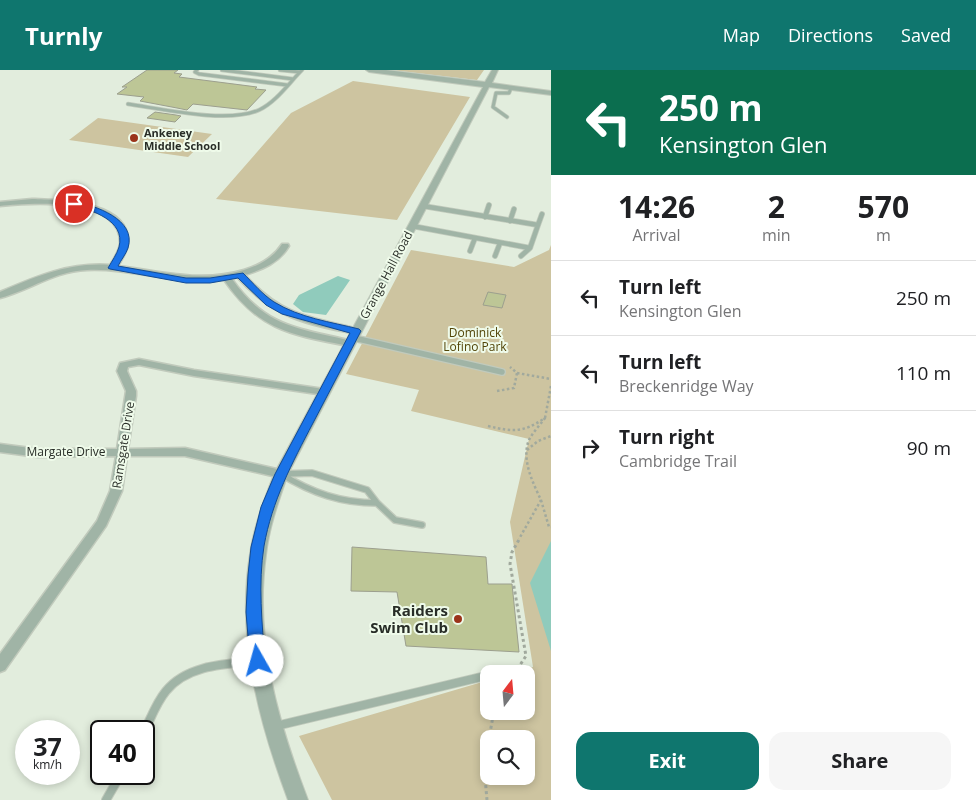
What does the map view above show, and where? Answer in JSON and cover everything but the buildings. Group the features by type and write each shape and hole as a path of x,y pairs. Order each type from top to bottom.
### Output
{"street":[{"path":"369,70 551,93"},
{"name":"Grange Hall Road","path":"298,800 271,727 258,661 254,612 258,547 267,507 280,474 495,70"},
{"path":"0,204 31,201 61,202 87,206 108,216 118,224 125,241 120,256 113,268"},
{"path":"0,295 34,279 56,272 85,268 113,268 186,280 228,279 268,263 279,255 285,246"},
{"path":"240,275 269,303 285,312 321,323 352,337"},
{"path":"228,279 248,305 269,320 298,332 352,337"},
{"name":"Ramsgate Drive","path":"0,666 107,515 116,491 131,396 131,391 122,371 124,365 139,362 210,376 324,392"},
{"name":"Margate Drive","path":"0,448 38,453 186,452 280,474"}],"lane":[{"path":"197,70 195,72 199,74 286,85"},
{"path":"222,70 292,79"},
{"path":"280,70 301,71"},
{"path":"128,104 200,114 250,113 260,110 301,71"},
{"path":"507,117 494,107 493,103 496,93 509,93 512,88"},
{"path":"485,216 489,205"},
{"path":"423,206 538,225"},
{"path":"510,220 514,209"},
{"path":"521,256 530,248 542,214"},
{"path":"412,226 530,248"},
{"path":"470,251 475,238"},
{"path":"495,256 500,242"},
{"path":"352,337 502,372"},
{"path":"280,474 312,473 367,490 395,520 422,525"},
{"path":"280,474 309,491 354,504 377,502"},
{"path":"150,720 166,691 186,675 224,665 258,661"},
{"path":"271,727 480,677"},
{"path":"106,800 115,785"}],"path":[{"path":"517,373 551,379"},
{"path":"551,386 545,418 528,441 526,451 532,480 541,500 548,526 551,527"},
{"path":"488,426 516,433 524,432 545,418"},
{"path":"526,451 538,441 551,436"},
{"path":"520,665 526,656 510,564 512,552 541,500"},
{"path":"487,800 484,789 486,742 492,720"}],"green space":[{"path":"391,70 484,70 477,80"},
{"path":"353,81 470,97 397,220 216,199 291,113"},
{"path":"98,118 212,134 188,157 69,140"},
{"name":"Dominick Lofino Park","path":"551,245 551,800 332,800 299,736 480,683 480,720 535,720 535,665 533,665 510,522 529,439 411,411 419,390 346,374 411,250 514,267 549,250"}],"water":[{"path":"338,276 350,280 326,315 303,312 293,304 299,295"},
{"path":"551,541 551,651 530,583"}],"place":[{"name":"Ankeney Middle School","path":"134,138"},
{"name":"Raiders Swim Club","path":"458,619"}],"route":[{"path":"74,204 87,206 98,211 118,224 124,234 125,241 120,256 113,268 198,281 228,279 240,275 256,293 285,312 356,331 280,474 267,507 258,547 255,575 254,612 258,661"}]}
